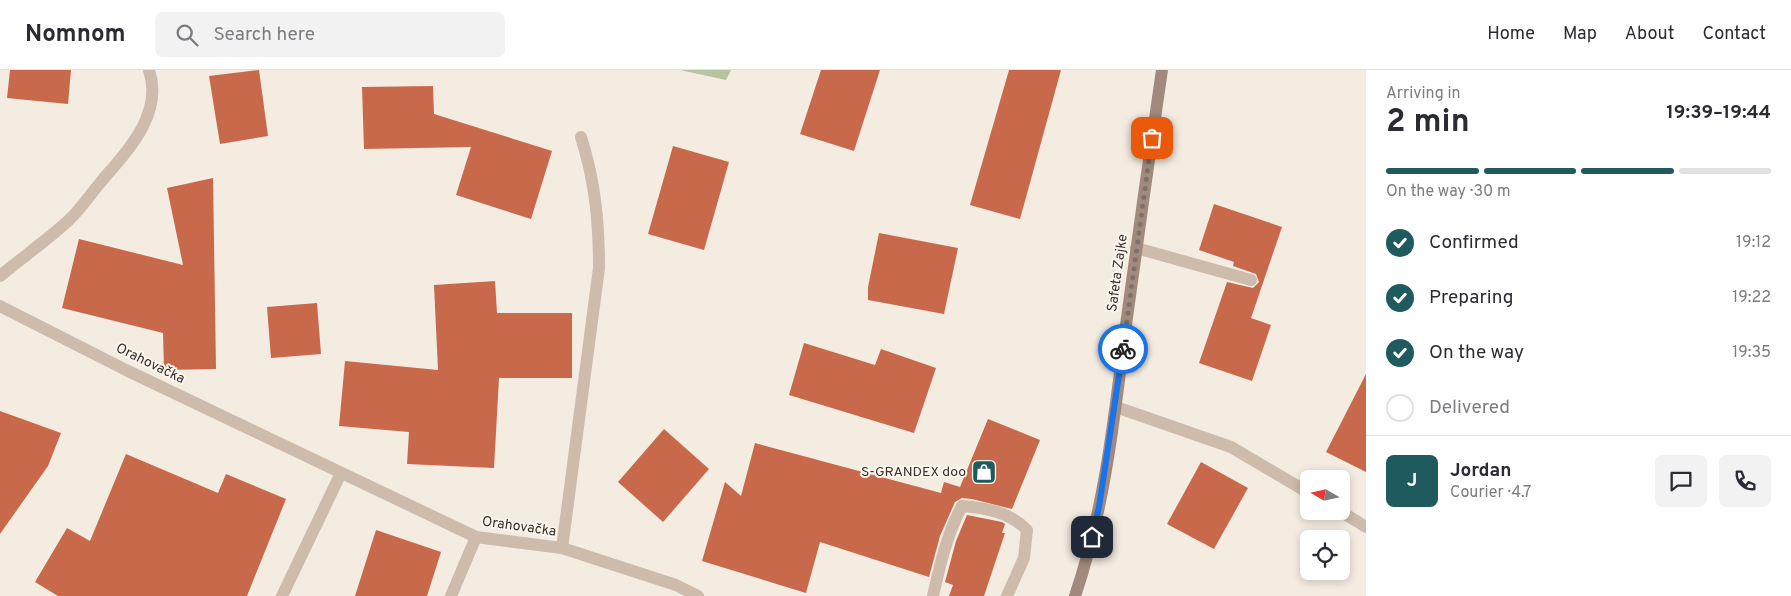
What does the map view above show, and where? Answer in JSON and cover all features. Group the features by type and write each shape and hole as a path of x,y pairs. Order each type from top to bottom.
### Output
{"main road":[{"name":"Safeta Zajke","path":"1075,596 1085,567 1099,507 1116,407 1136,248 1162,70"}],"street":[{"path":"0,276 70,220 138,138 146,120 151,99 152,81 149,70"},
{"path":"562,548 599,268 599,226 594,183 581,137"},
{"path":"1136,248 1251,280"},
{"name":"Orahovačka","path":"0,306 476,537 562,548 676,585 698,596"},
{"path":"1116,407 1232,447 1300,488"},
{"path":"282,596 341,473"},
{"path":"933,596 947,540 962,506 999,512 1019,521 1028,530 1024,558 1007,596"},
{"path":"1350,517 1366,526"},
{"path":"451,596 476,537"}],"green space":[{"path":"680,70 731,70 726,80"}],"building":[{"path":"10,70 71,70 68,104 7,98"},
{"path":"259,70 268,136 220,144 209,76"},
{"path":"821,70 880,70 854,151 800,134"},
{"path":"1009,70 1061,70 1020,219 970,205"},
{"path":"433,86 434,114 552,151 531,219 456,195 471,147 364,149 362,87"},
{"path":"673,146 729,162 704,250 648,234"},
{"path":"213,178 216,369 164,370 163,333 62,308 79,239 183,265 167,188"},
{"path":"1214,204 1282,227 1251,318 1271,325 1252,381 1199,363 1227,282 1253,288 1259,282 1256,274 1233,266 1234,262 1199,250"},
{"path":"879,233 958,248 944,314 868,300 868,287"},
{"path":"495,281 497,313 572,313 572,378 499,378 494,468 407,464 409,432 339,426 345,361 438,370 434,285"},
{"path":"317,303 321,354 271,358 267,307"},
{"path":"804,343 875,365 881,349 936,368 914,433 789,395"},
{"path":"1366,374 1366,472 1326,452"},
{"path":"0,411 61,433 48,466 0,534"},
{"path":"988,419 1040,440 1012,509 972,499 962,498 955,502 940,536 929,577 820,542 806,593 702,561 725,482 741,496 755,443 941,493 944,482 960,487"},
{"path":"664,429 709,469 663,522 618,482"},
{"path":"126,454 218,493 226,474 286,499 247,596 58,596 35,582 67,528 90,541"},
{"path":"1201,462 1248,488 1214,549 1167,524"},
{"path":"967,515 1002,522 1005,524 1002,533 1005,533 984,596 949,596 953,585 945,582 956,541"},
{"path":"376,530 441,552 427,596 355,596"}],"way so far":[{"path":"1123,349 1152,138"}],"place":[{"name":"S-GRANDEX doo","path":"984,472"}],"route":[{"path":"1092,537 1116,407 1123,349"}]}
